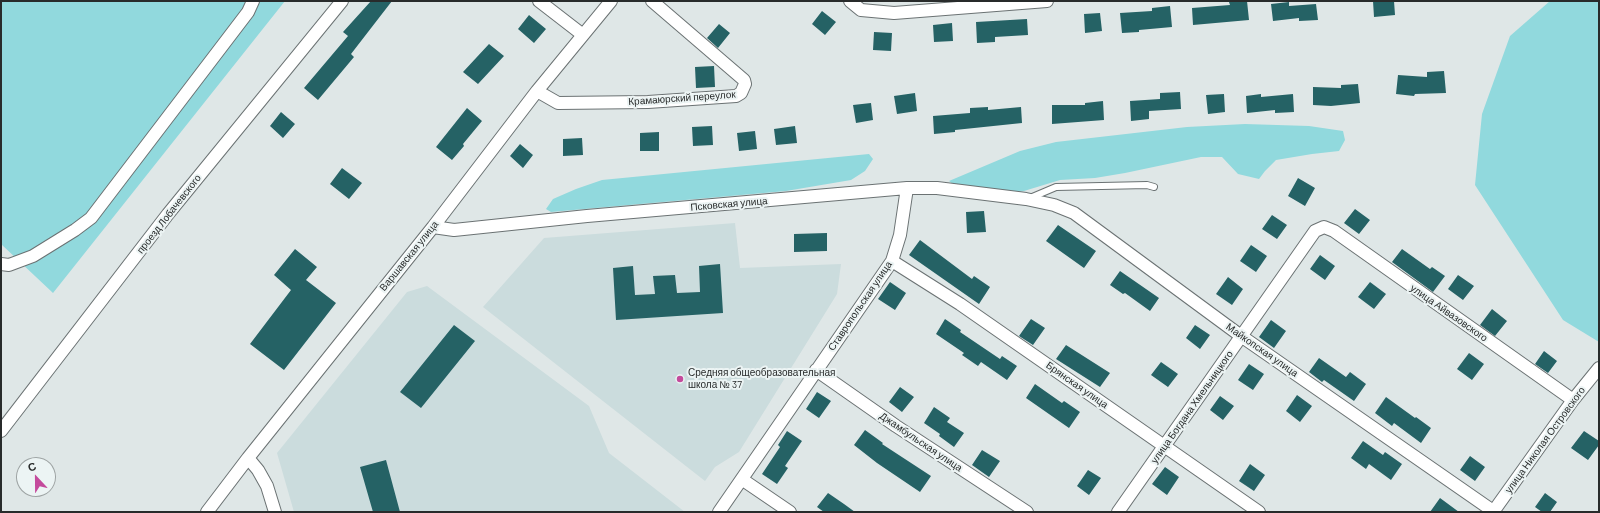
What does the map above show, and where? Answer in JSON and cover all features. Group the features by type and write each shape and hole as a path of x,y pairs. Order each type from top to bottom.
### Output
{"street":[{"path":"1,264 9,265 34,256 91,218 248,12 253,1"},
{"name":"проезд Лобачевского","path":"2,425 168,214 342,1"},
{"path":"539,1 583,35"},
{"name":"Варшавская улица","path":"207,512 248,458 433,227 538,91 611,1"},
{"name":"Крамаюрский переулок","path":"538,91 558,103 648,102 736,96 741,93 745,84 744,80 652,1"},
{"path":"850,1 861,10 894,13 1047,1"},
{"name":"Псковская улица","path":"433,227 454,230 586,216 907,188 937,188 1026,199"},
{"name":"Ставропольская улица","path":"719,512 743,480 816,370 892,261 900,235 907,188"},
{"name":"Майкопская улица","path":"1026,199 1054,205 1074,213 1241,336 1493,512"},
{"name":"улица Богдана Хмельницкого","path":"1118,512 1315,231 1324,227"},
{"name":"улица Айвазовского","path":"1324,227 1334,231 1573,400"},
{"name":"Брянская улица","path":"892,261 960,304 1259,512"},
{"name":"улица Николая Островского","path":"1493,512 1573,400 1599,368"},
{"name":"Джамбульская улица","path":"816,370 896,426 1027,512"},
{"path":"248,458 258,470 267,486 275,512"},
{"path":"743,480 790,512"}],"lane":[{"path":"1026,199 1056,187 1147,185 1154,187"}],"shaded area":[{"path":"1,1 285,1 53,293 1,244"},
{"path":"1550,1 1599,1 1599,342 1563,320 1475,185 1482,114 1510,36"},
{"path":"1245,124 1309,126 1343,131 1345,140 1339,151 1276,160 1259,179 1238,174 1222,157 1201,157 1095,178 1060,180 1024,191 1011,192 953,184 949,181 1020,151 1056,142 1187,127"},
{"path":"869,154 873,159 865,171 851,180 786,191 551,212 546,209 553,199 602,180"},
{"name":"Средняя общеобразовательная школа № 37","path":"735,223 740,268 841,264 837,294 739,452 715,467 705,481 483,307 544,238"},
{"path":"427,286 589,406 609,453 685,512 294,512 277,453 407,292"}],"building":[{"path":"371,1 392,1 351,54 354,57 318,100 304,88 348,36 343,32"},
{"path":"1247,1 1249,20 1193,25 1192,8 1230,5 1229,2"},
{"path":"1373,1 1394,1 1395,15 1374,17"},
{"path":"1289,2 1289,6 1316,4 1318,20 1299,21 1299,18 1273,21 1271,4"},
{"path":"1170,6 1172,27 1122,33 1120,13 1152,11 1152,8"},
{"path":"822,11 836,22 825,35 812,24"},
{"path":"1100,13 1102,31 1085,33 1084,14"},
{"path":"529,15 546,29 534,43 518,29"},
{"path":"1027,19 1028,35 995,37 995,42 977,43 976,22"},
{"path":"952,23 953,41 934,42 933,25"},
{"path":"719,24 730,33 718,48 707,38"},
{"path":"874,32 892,33 891,51 873,50"},
{"path":"489,44 504,56 478,84 463,72"},
{"path":"714,66 715,87 696,88 695,67"},
{"path":"1444,71 1446,93 1415,94 1414,96 1396,94 1398,75 1427,77 1427,72"},
{"path":"1358,84 1360,103 1331,106 1313,105 1313,87 1341,88 1341,85"},
{"path":"1180,92 1181,109 1149,111 1149,119 1131,121 1130,101 1160,99 1160,93"},
{"path":"915,93 917,111 897,114 894,96"},
{"path":"1224,94 1225,112 1208,114 1206,95"},
{"path":"1261,94 1261,97 1293,94 1294,112 1275,113 1275,110 1247,113 1246,96"},
{"path":"1103,101 1104,120 1052,124 1052,105 1085,105 1085,103"},
{"path":"871,103 873,120 856,123 853,105"},
{"path":"988,107 988,110 1021,107 1022,123 955,130 955,132 934,134 933,116 970,113 970,108"},
{"path":"467,108 482,121 452,160 436,147"},
{"path":"281,112 295,124 283,138 270,126"},
{"path":"712,126 713,145 693,146 692,127"},
{"path":"795,126 797,143 776,145 774,129"},
{"path":"755,131 757,149 739,151 737,133"},
{"path":"659,132 659,151 640,151 640,133"},
{"path":"582,138 583,155 563,156 563,139"},
{"path":"520,144 533,155 523,168 510,156"},
{"path":"342,168 362,183 349,199 330,184"},
{"path":"1298,178 1315,188 1305,206 1288,196"},
{"path":"1355,209 1370,220 1359,234 1344,223"},
{"path":"984,211 986,232 967,233 966,212"},
{"path":"1272,215 1287,225 1277,239 1262,229"},
{"path":"1058,225 1096,251 1084,268 1046,241"},
{"path":"827,233 827,251 794,252 794,234"},
{"path":"920,240 972,279 974,276 990,287 979,304 909,255"},
{"path":"1251,245 1267,256 1256,272 1240,261"},
{"path":"295,249 317,267 306,280 336,303 284,370 250,344 291,290 274,275"},
{"path":"1402,249 1430,269 1432,267 1445,276 1433,292 1392,262"},
{"path":"1320,255 1335,266 1325,280 1310,269"},
{"path":"720,264 723,313 616,320 613,268 633,266 635,295 655,294 653,276 675,275 677,293 700,292 699,266"},
{"path":"1120,271 1159,298 1150,311 1125,293 1123,294 1110,285"},
{"path":"1458,275 1474,286 1463,300 1448,289"},
{"path":"1228,277 1243,289 1232,305 1216,294"},
{"path":"890,282 906,293 895,310 878,299"},
{"path":"1370,282 1386,294 1374,309 1358,297"},
{"path":"1492,309 1507,321 1495,336 1480,325"},
{"path":"945,319 961,330 960,332 1000,359 1002,356 1017,366 1007,380 981,362 978,366 962,355 964,353 936,334"},
{"path":"1031,319 1045,328 1033,345 1019,336"},
{"path":"1271,320 1286,331 1274,348 1259,337"},
{"path":"454,325 475,341 421,408 400,392"},
{"path":"1195,325 1210,335 1200,349 1186,338"},
{"path":"1066,345 1110,373 1100,387 1056,359"},
{"path":"1544,351 1557,361 1548,373 1535,364"},
{"path":"1469,353 1484,364 1472,380 1457,369"},
{"path":"1319,358 1346,377 1350,372 1366,384 1354,401 1324,380 1322,382 1309,372"},
{"path":"1161,362 1178,374 1168,387 1151,375"},
{"path":"1249,364 1264,374 1253,390 1238,380"},
{"path":"1035,384 1062,403 1064,401 1080,412 1069,428 1026,398"},
{"path":"900,387 914,397 902,412 889,402"},
{"path":"817,392 831,401 819,418 806,409"},
{"path":"1297,395 1312,406 1300,422 1286,411"},
{"path":"1220,396 1234,406 1223,420 1210,410"},
{"path":"1386,397 1431,428 1421,443 1394,423 1392,426 1375,413"},
{"path":"934,407 950,418 947,422 964,433 954,447 939,436 940,434 924,423"},
{"path":"865,430 883,443 882,444 931,476 920,492 877,463 854,445"},
{"path":"787,431 802,441 785,466 788,468 777,484 762,474 780,447 778,445"},
{"path":"1584,431 1599,441 1599,445 1588,460 1571,448"},
{"path":"1363,441 1383,455 1385,452 1402,464 1391,480 1369,464 1366,469 1351,458"},
{"path":"982,450 1000,461 989,477 972,465"},
{"path":"1470,456 1485,467 1475,481 1460,470"},
{"path":"386,460 400,512 373,512 360,467"},
{"path":"1250,464 1265,475 1254,491 1239,481"},
{"path":"1165,467 1179,477 1167,495 1152,484"},
{"path":"1088,470 1101,478 1089,495 1077,486"},
{"path":"828,493 855,512 824,512 817,507"},
{"path":"1545,493 1557,502 1550,512 1542,512 1535,507"},
{"path":"1440,498 1459,512 1430,512"}],"place":[{"name":"Средняя общеобразовательная школа № 37","path":"680,379"}]}
